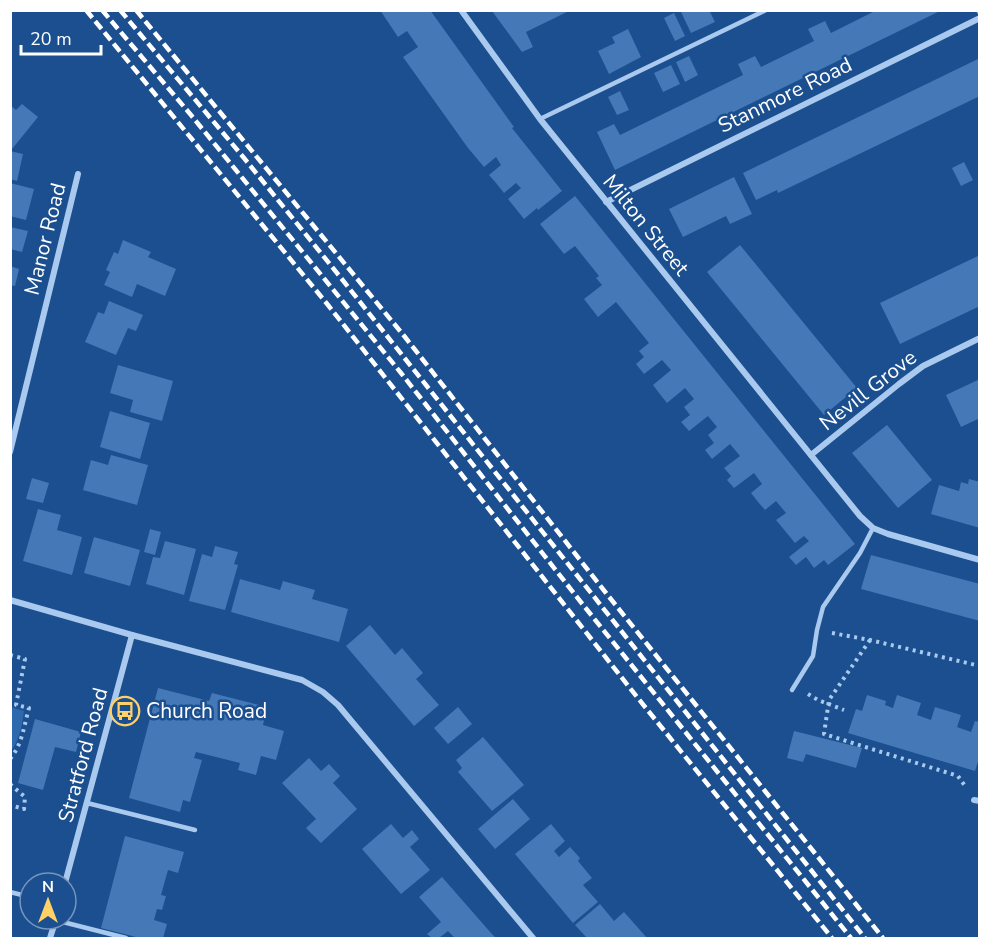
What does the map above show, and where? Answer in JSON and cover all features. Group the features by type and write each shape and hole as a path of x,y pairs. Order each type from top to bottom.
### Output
{"street":[{"name":"Milton Street","path":"461,10 540,119 606,202 860,516 873,528"},
{"name":"Stanmore Road","path":"606,202 980,18"},
{"name":"Manor Road","path":"10,452 78,174"},
{"name":"Nevill Grove","path":"811,456 923,366 980,338"},
{"path":"873,528 980,560"},
{"path":"10,600 302,680 323,692 338,705 533,939"},
{"name":"Stratford Road","path":"68,871 132,635"}],"lane":[{"path":"540,119 766,10"},
{"path":"793,687 813,656 823,607 860,554 873,528"},
{"path":"87,803 195,830"},
{"path":"78,926 126,939"}],"path":[{"path":"817,630 980,666"},
{"path":"870,640 830,700 824,734 958,776 977,800"},
{"path":"10,655 25,659 16,705 29,708 22,738 10,759"},
{"path":"793,687 828,705 844,710"},
{"path":"10,784 25,797 24,808 10,805"}],"shaded area":[{"path":"11,707 24,711 19,737 11,751"}],"building":[{"path":"380,10 430,10 514,127 512,128 562,191 524,219 508,199 521,188 516,183 504,193 489,175 501,165 496,157 484,167 468,148 403,57 418,47 407,31 398,37"},
{"path":"493,10 571,10 526,32 533,47 522,52"},
{"path":"709,10 715,22 691,33 681,12"},
{"path":"877,10 942,10 615,170 597,132 614,124 620,135 743,75 738,64 755,56 761,67 814,41 808,29 825,21 831,33"},
{"path":"674,13 685,36 675,41 664,18"},
{"path":"628,29 641,57 609,74 598,51 615,43 612,37"},
{"path":"689,56 698,75 685,82 676,62"},
{"path":"980,58 980,96 778,193 777,190 756,200 743,173"},
{"path":"671,65 680,84 663,92 654,73"},
{"path":"620,91 629,110 617,115 608,97"},
{"path":"22,104 38,117 12,149 10,147 10,105 16,110"},
{"path":"10,151 23,154 17,181 10,179"},
{"path":"964,162 973,180 961,186 952,168"},
{"path":"734,177 752,214 730,224 726,216 683,237 669,209"},
{"path":"10,183 34,189 26,220 10,216"},
{"path":"575,196 855,544 828,565 824,560 814,568 806,557 796,565 789,557 809,541 804,536 795,543 776,520 786,513 776,501 765,510 758,502 751,493 762,484 754,473 734,488 727,480 731,476 724,468 740,456 730,444 712,459 705,450 714,443 708,435 717,427 708,416 689,431 681,422 690,415 684,407 694,399 685,388 667,403 653,385 671,370 662,360 644,374 636,364 644,357 639,351 649,343 616,302 598,317 584,299 602,285 596,278 599,276 575,246 564,254 540,224"},
{"path":"10,227 28,231 22,252 10,249"},
{"path":"123,240 151,252 148,257 176,269 165,296 137,284 132,297 104,285 110,272 106,270 114,252 118,254"},
{"path":"740,245 857,388 824,415 707,272"},
{"path":"980,255 980,306 900,344 880,303"},
{"path":"10,266 19,269 15,286 10,285"},
{"path":"109,301 143,315 136,331 128,328 116,355 85,342 98,312 104,314"},
{"path":"118,365 173,381 162,421 130,412 133,400 110,393"},
{"path":"980,379 980,418 961,427 946,395"},
{"path":"110,411 150,423 140,459 100,447"},
{"path":"887,425 932,480 898,508 852,453"},
{"path":"111,455 148,465 137,505 83,490 91,460 108,465"},
{"path":"32,478 49,483 43,503 26,499"},
{"path":"969,479 980,482 980,528 931,514 939,485 959,491 961,482 968,484"},
{"path":"38,509 61,515 57,530 82,537 72,575 23,561"},
{"path":"150,529 161,532 155,555 144,552"},
{"path":"94,537 140,550 130,586 84,573"},
{"path":"165,541 196,549 184,595 146,584 153,557 160,558"},
{"path":"215,546 238,552 234,564 238,565 225,610 189,601 202,554 212,557"},
{"path":"871,555 980,584 980,621 861,589"},
{"path":"240,579 280,590 283,581 315,590 312,599 348,609 339,642 231,612"},
{"path":"370,625 395,655 402,648 423,673 416,679 439,705 414,726 346,646"},
{"path":"158,688 209,701 212,693 267,707 263,725 284,731 276,760 261,756 256,775 238,770 240,763 196,752 194,758 202,760 190,802 183,800 180,812 129,798"},
{"path":"867,695 886,701 885,705 893,708 897,695 921,703 917,715 931,720 935,707 961,715 957,727 971,732 975,721 980,722 980,755 975,771 848,733 856,709 862,711"},
{"path":"458,707 472,724 448,744 434,728"},
{"path":"35,719 81,732 76,752 55,747 43,790 18,783"},
{"path":"794,731 862,748 856,768 806,754 803,762 787,758"},
{"path":"483,737 524,785 492,811 458,772 462,768 456,760"},
{"path":"309,758 321,771 329,764 340,776 333,783 357,809 321,843 306,828 316,819 282,783"},
{"path":"513,799 530,819 495,849 478,829"},
{"path":"391,824 403,838 412,830 419,839 410,847 430,870 401,894 362,849"},
{"path":"551,824 565,841 554,851 559,857 570,847 580,858 578,861 592,878 583,885 598,902 573,923 515,854"},
{"path":"125,836 184,852 178,873 168,870 161,895 166,896 162,910 157,909 154,920 167,924 163,938 140,938 101,928"},
{"path":"442,877 496,938 455,938 448,931 439,938 432,938 427,934 441,922 419,897"},
{"path":"600,904 614,921 624,912 647,938 587,938 575,925"}],"railway":[{"path":"86,10 328,305 637,697 832,938"},
{"path":"102,10 191,115 401,373 580,601 851,938"},
{"path":"120,10 341,278 865,938"},
{"path":"136,10 405,337 606,593 883,938"}],"place":[{"name":"Church Road","path":"125,711"}]}
